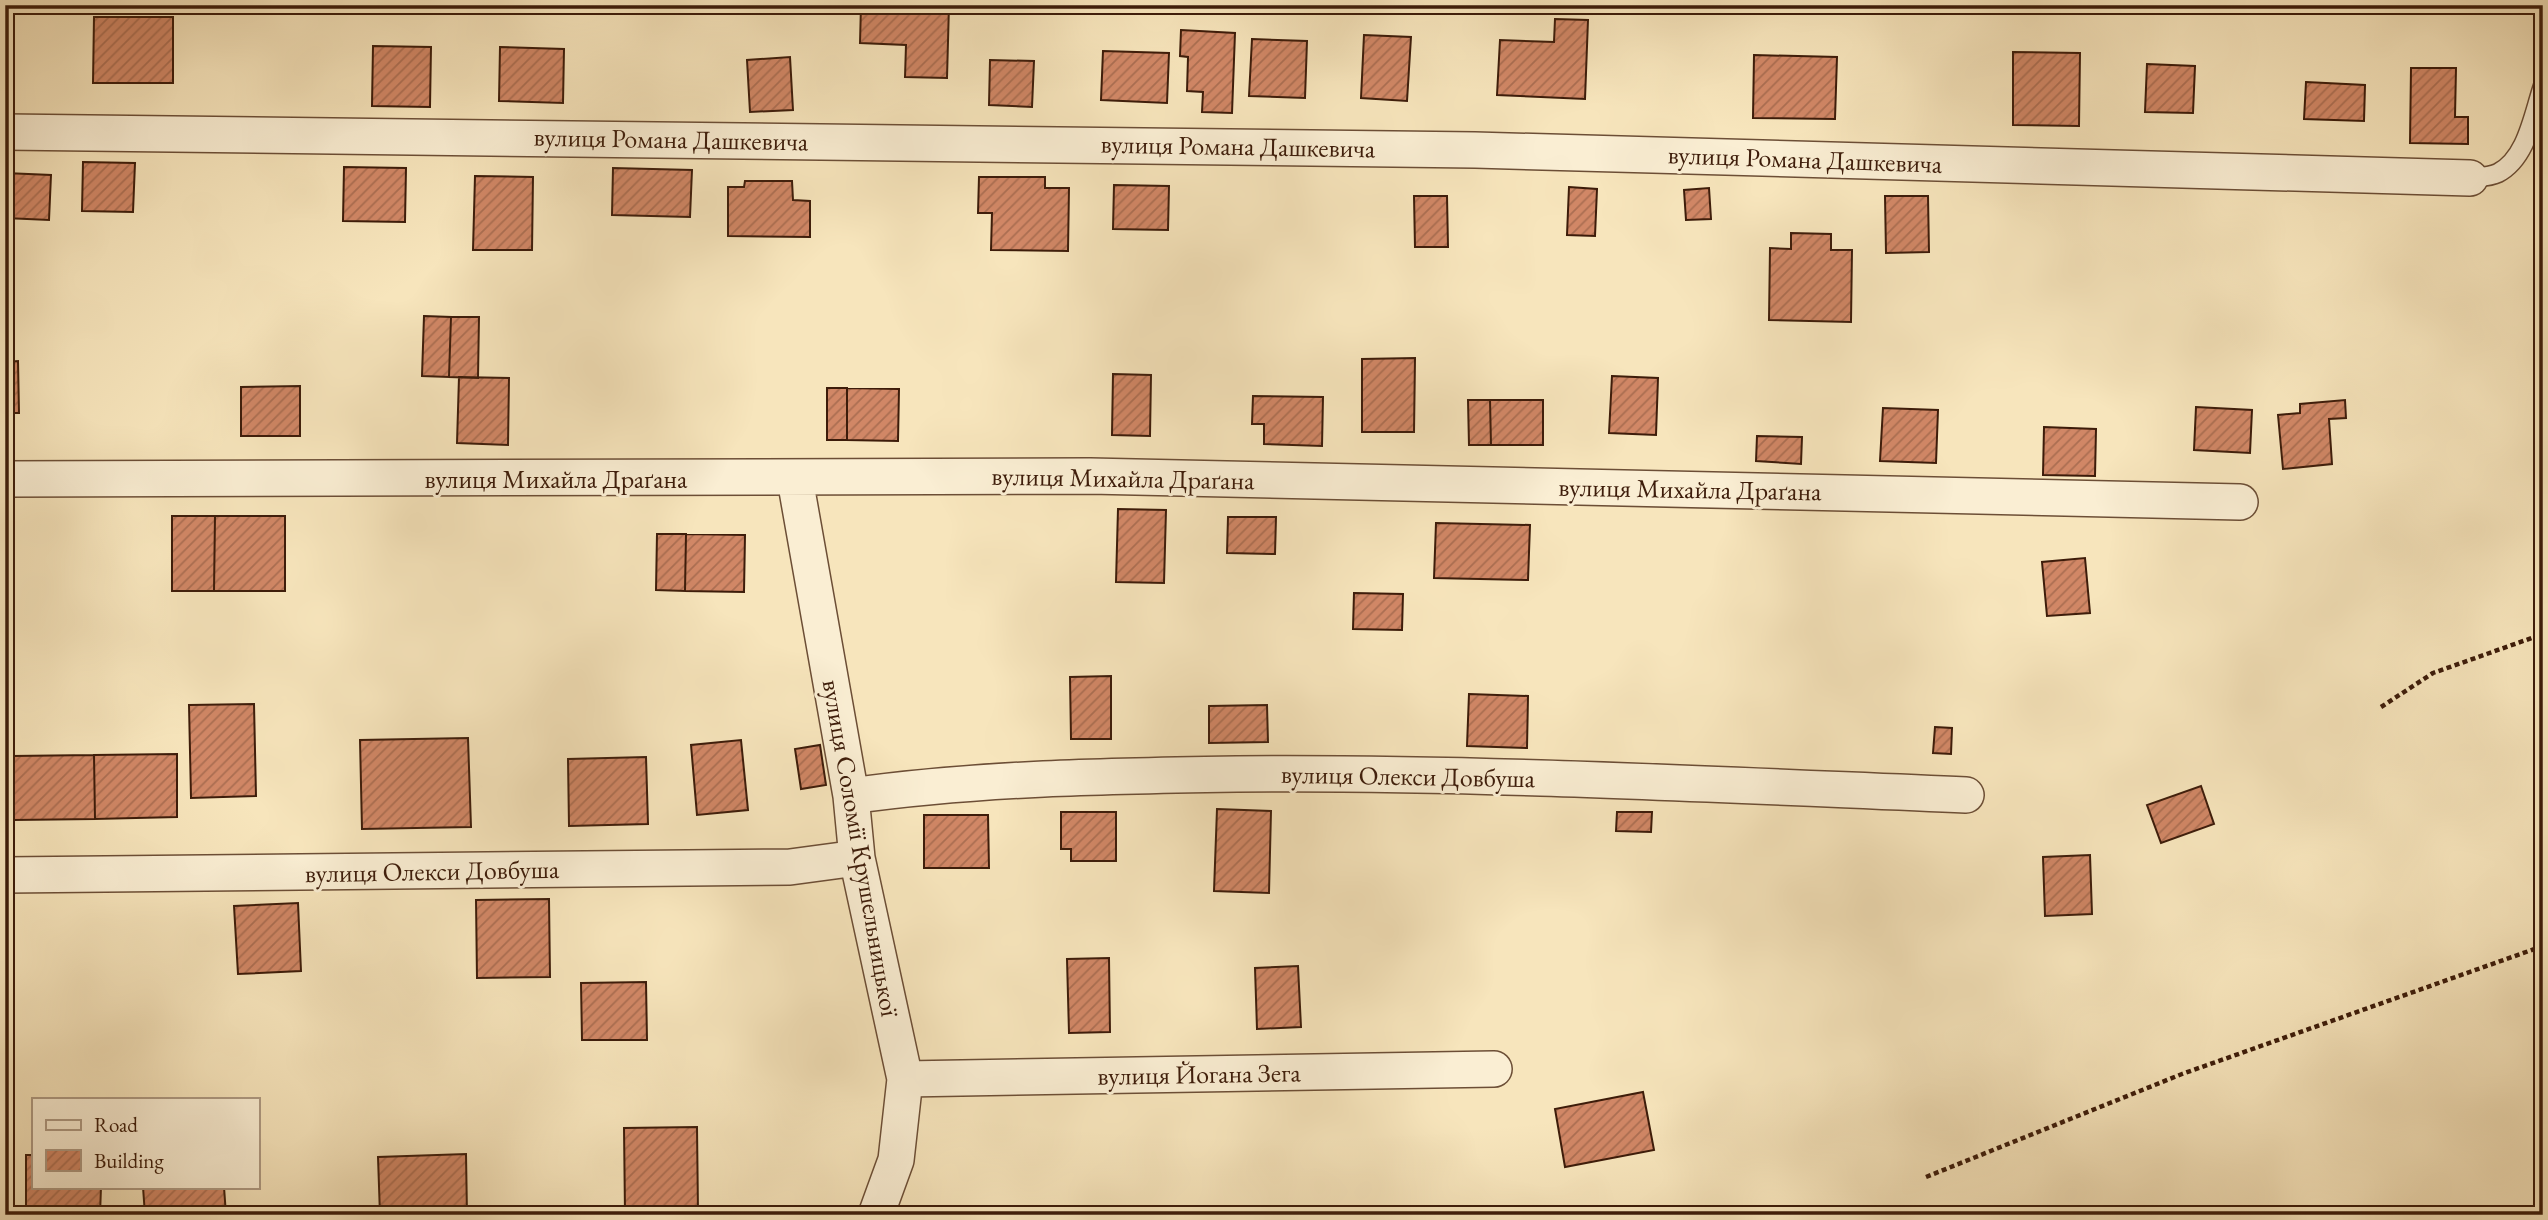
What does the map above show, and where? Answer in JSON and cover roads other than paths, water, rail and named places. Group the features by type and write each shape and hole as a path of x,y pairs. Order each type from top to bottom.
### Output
{"street":[{"name":"вулиця Романа Дашкевича","path":"5,132 1461,149 2470,178"},
{"name":"вулиця Михайла Драґана","path":"5,479 794,479 1090,475 2240,502"},
{"name":"вулиця Соломії Крушельницької","path":"794,479 851,796 857,858 905,1079 895,1160 876,1215"},
{"name":"вулиця Олекси Довбуша","path":"851,796 931,785 1140,775 1408,773 1966,795"},
{"name":"вулиця Олекси Довбуша","path":"5,875 790,867 857,858"},
{"name":"вулиця Йогана Зега","path":"905,1079 1494,1069"}],"lane":[{"path":"2470,178 2496,174 2513,161 2524,143 2543,86"}]}
